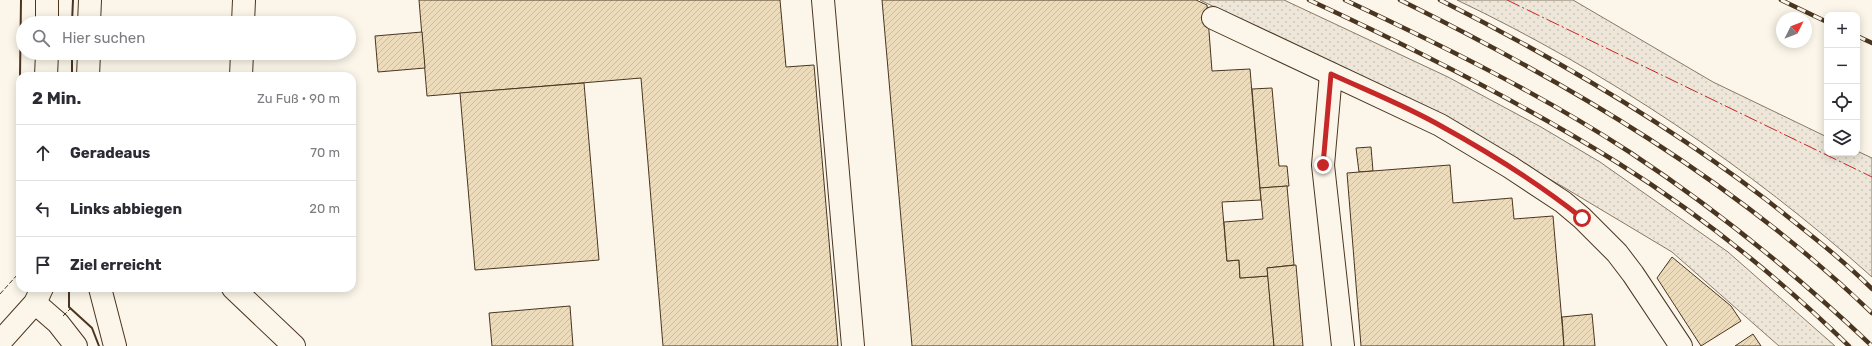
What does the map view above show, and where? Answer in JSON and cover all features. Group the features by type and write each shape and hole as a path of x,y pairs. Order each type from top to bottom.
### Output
{"street":[{"path":"47,0 47,16"},
{"path":"89,16 90,0"},
{"path":"243,16 244,0"},
{"path":"822,0 853,346"},
{"path":"1213,18 1440,125 1510,167 1563,202 1582,218 1617,253 1633,274 1680,346"},
{"path":"46,72 47,60"},
{"path":"88,60 88,72"},
{"path":"241,72 242,60"},
{"path":"1331,74 1323,165 1343,346"},
{"path":"101,292 115,346"},
{"path":"237,292 294,346"},
{"path":"0,342 38,295 76,346"}],"shaded area":[{"path":"1200,0 1284,0 1448,77 1541,127 1600,162 1728,252 1835,346 1779,346 1672,252 1565,188 1436,114"},
{"path":"1457,0 1573,0 1713,82 1824,136 1824,156 1860,156 1860,152 1872,158 1872,277 1825,236 1726,160 1621,90 1513,28"}],"building":[{"path":"419,0 780,0 786,67 814,65 838,346 663,346 641,78 427,96"},
{"path":"882,0 1196,0 1207,5 1212,71 1250,69 1261,200 1222,202 1227,261 1239,260 1240,278 1268,276 1274,346 912,346"},
{"path":"422,32 425,68 378,72 375,36"},
{"path":"584,83 599,260 475,270 460,93"},
{"path":"1272,88 1279,166 1287,166 1289,186 1260,188 1252,89"},
{"path":"1371,147 1373,171 1359,172 1356,148"},
{"path":"1450,165 1453,203 1512,198 1514,219 1553,216 1564,346 1361,346 1347,173"},
{"path":"1287,186 1294,265 1267,268 1268,276 1240,278 1239,260 1227,261 1224,222 1263,219 1260,188"},
{"path":"1672,257 1731,306 1741,321 1701,346 1657,278"},
{"path":"1296,265 1303,346 1274,346 1267,268"},
{"path":"570,306 573,346 492,346 489,313"},
{"path":"1592,314 1595,346 1564,346 1562,317"},
{"path":"1753,334 1761,346 1735,346"}],"railway":[{"path":"1309,0 1388,37 1505,97 1618,163 1679,204 1738,248 1795,296 1849,346"},
{"path":"1345,0 1418,35 1527,91 1597,131 1631,153 1694,197 1756,244 1815,294 1872,346"},
{"path":"1400,0 1527,66 1648,138 1707,178 1764,220 1819,265 1872,313"},
{"path":"1440,0 1567,68 1689,144 1768,201 1834,254 1872,289"},
{"path":"1781,0 1824,21"},
{"path":"1860,37 1872,43"}],"fence":[{"path":"0,294 16,276"},
{"path":"63,316 70,309"}],"wall":[{"path":"21,0 21,16"},
{"path":"72,16 73,0"},
{"path":"20,60 20,72"},
{"path":"72,60 72,72"},
{"path":"69,292 69,307 92,328 99,346"}],"power":[{"path":"1507,0 1872,177"}],"route":[{"path":"1323,165 1331,74 1440,125 1510,167 1563,202 1582,218"}]}
